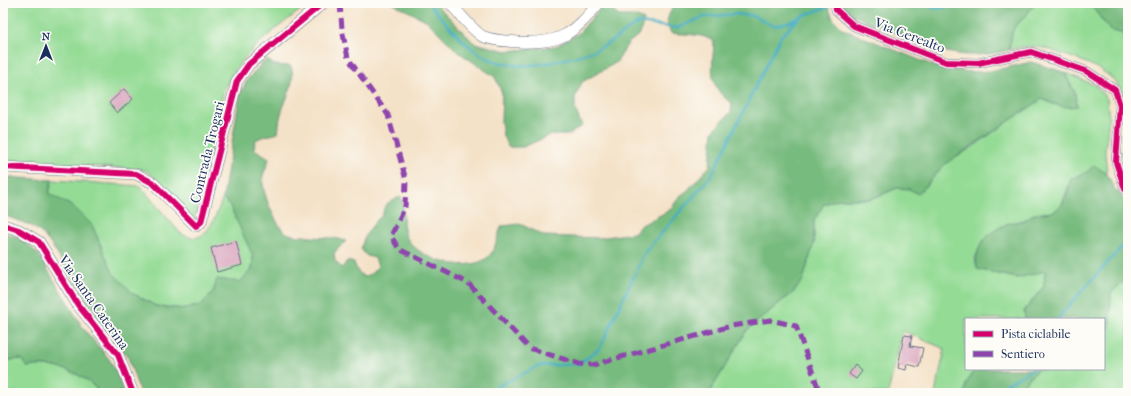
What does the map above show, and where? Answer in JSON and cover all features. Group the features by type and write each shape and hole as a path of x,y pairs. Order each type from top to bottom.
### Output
{"street":[{"name":"Contrada Trogari","path":"3,167 136,174 153,183 196,226 201,222 208,200 237,81 249,64 323,3"},
{"path":"450,3 481,35 498,41 537,42 551,41 572,31 599,3"},
{"name":"Via Cerealto","path":"835,3 836,10 854,26 946,62 978,63 1031,52 1086,71 1115,90 1120,105 1116,162 1125,189 1128,191"},
{"name":"Via Santa Caterina","path":"3,225 19,230 39,242 78,305 118,355 133,393"}],"green space":[{"path":"3,3 310,3 273,31 250,52 240,63 224,89 194,221 153,176 145,170 3,160"},
{"path":"392,3 435,3 474,43 507,51 556,46 578,34 604,4 619,16 634,16 644,20 640,34 628,43 617,62 582,82 575,97 575,109 582,126 568,135 551,135 523,147 508,147 503,136 501,121 502,93 495,77 457,51 426,20"},
{"path":"676,3 827,3 833,19 843,29 939,68 971,72 992,71 1031,62 1064,72 1075,93 1077,106 1063,106 1042,99 945,164 918,194 909,189 897,188 871,199 839,199 824,204 814,220 814,243 803,280 792,294 747,330 709,393 140,393 128,357 97,319 53,247 43,234 30,225 3,215 3,177 52,180 49,194 74,207 92,225 113,273 134,294 156,306 185,309 201,305 213,292 217,279 240,282 252,269 253,256 230,206 223,198 240,94 248,79 266,59 274,65 291,66 292,72 290,90 280,116 278,133 255,141 254,149 269,158 263,175 263,181 269,206 281,228 291,235 346,241 334,253 335,261 342,268 347,261 354,263 358,272 364,277 372,273 378,266 375,258 367,256 361,249 362,244 369,230 382,215 385,206 391,201 401,197 403,207 403,225 410,242 418,250 429,257 454,264 478,263 487,258 495,247 502,226 520,224 544,236 599,238 634,233 640,226 670,210 680,196 687,191 710,166 713,131 731,112 732,103 718,90 713,76 712,68 714,41 699,35 671,33 667,21"},
{"path":"843,3 1035,3 1025,17 1015,26 1012,33 1009,50 989,54 970,55 950,53 931,47 852,15 846,10"},
{"path":"1035,3 1086,3 1093,8 1110,30 1128,35 1128,180 1124,171 1122,158 1125,110 1119,87 1112,79 1102,71 1089,64 1047,49 1026,47 1009,50 1012,33 1015,26 1025,17"},
{"path":"1086,3 1128,3 1128,35 1110,30 1093,8"},
{"path":"1064,72 1096,86 1107,99 1109,118 1105,152 1107,174 1094,166 1087,172 1071,179 1061,207 1050,213 1034,214 1024,220 1007,224 984,239 975,258 977,269 1017,278 1046,270 1044,286 1024,311 1025,318 965,318 965,370 974,370 966,384 965,393 935,393 945,349 903,331 888,393 709,393 747,330 792,294 814,243 814,220 824,204 839,199 871,199 897,188 926,186 944,164 971,148 1042,99 1058,106 1075,93"},
{"path":"1094,165 1107,174 1114,188 1128,204 1128,277 1111,293 1110,325 1105,336 1105,318 1025,318 1024,311 1044,286 1045,271 1017,278 977,269 977,254 987,236 1007,224 1025,220 1036,214 1056,210 1065,199 1071,179 1087,172"},
{"path":"52,180 140,186 180,233 189,237 197,237 209,229 223,198 230,206 253,256 252,269 240,282 213,292 201,305 185,309 156,306 134,294 112,273 91,225 74,207 49,194"},
{"path":"3,232 23,241 40,257 83,328 109,359 118,375 123,393 100,393 86,379 57,367 27,367 21,359 8,360 3,364"},
{"path":"1128,277 1128,393 1015,393 1037,370 1105,370 1105,336 1110,325 1111,293"},
{"path":"21,359 27,367 57,367 77,374 86,379 100,393 6,393 3,364 8,360"},
{"path":"974,370 1037,370 1015,393 965,393 966,384"}],"building":[{"path":"124,89 133,99 117,113 109,103"},
{"path":"236,241 242,265 217,272 211,248"},
{"path":"904,335 912,336 910,346 923,348 919,367 907,364 906,370 898,368"},
{"path":"855,365 862,371 856,379 849,374"}],"waterway":[{"path":"428,3 455,33 481,55 495,61 511,65 530,65 553,62 577,56 605,45 639,23 677,28 704,17 736,14 754,16 773,26 790,22 828,7"},
{"path":"922,3 936,9 950,6 952,3"},
{"path":"484,393 539,366 579,364 600,348 645,252 711,176 781,36 799,18"},
{"path":"1059,318 1128,240"},
{"path":"1000,393 1003,386 1031,370"}],"marked path":[{"path":"340,3 342,29 348,58 388,115 406,180 405,207 391,236 399,249 468,283 529,348 579,364 593,365 731,326 771,320 796,326 820,393"}],"cycle path":[{"path":"3,167 136,174 153,183 196,226 201,222 237,81 249,64 323,3"},
{"path":"835,3 836,10 854,26 946,62 978,63 1031,52 1086,71 1115,90 1120,105 1116,162 1125,189 1128,191"},
{"path":"3,225 19,230 39,242 78,305 118,355 133,393"}]}
